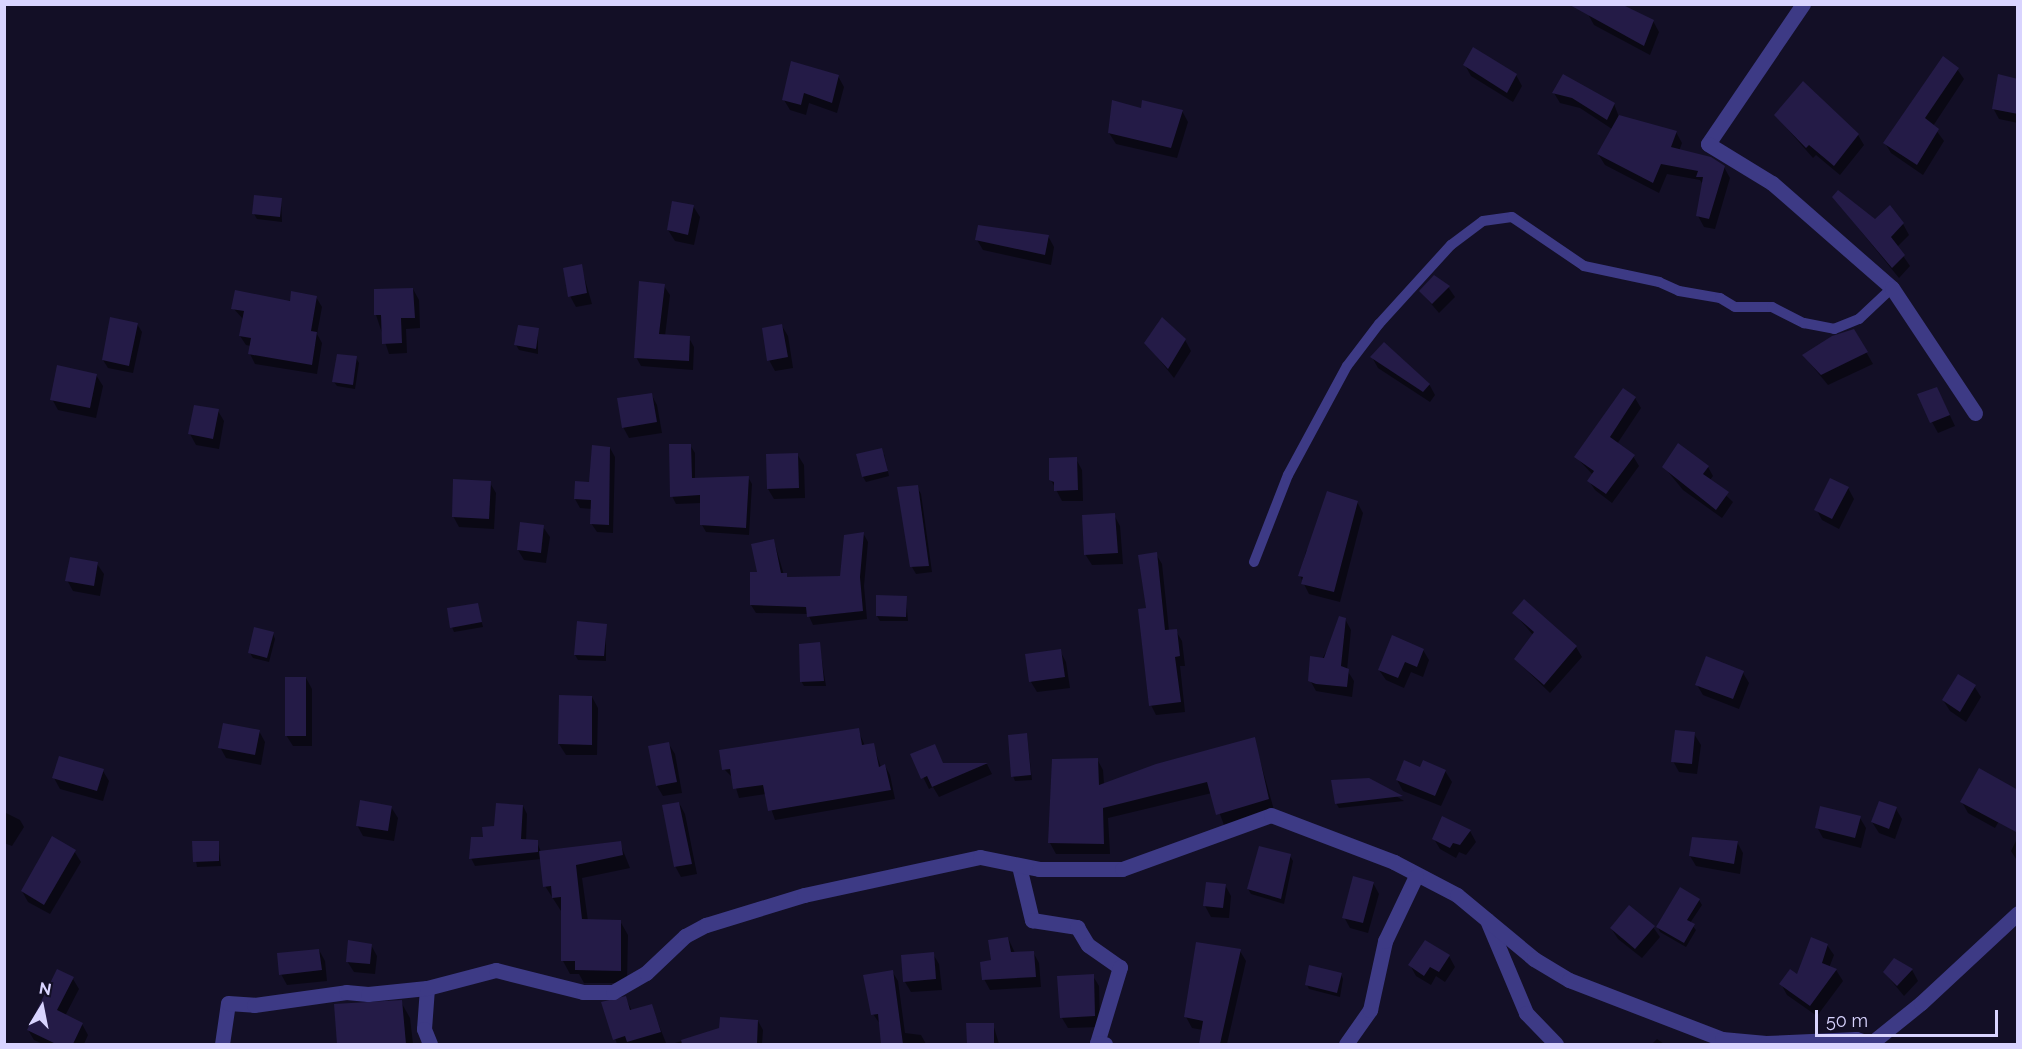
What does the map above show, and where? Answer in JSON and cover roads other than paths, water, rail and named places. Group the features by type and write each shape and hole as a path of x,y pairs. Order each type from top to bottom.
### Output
{"street":[{"path":"1803,4 1708,144 1772,183 1892,288 1976,413"},
{"path":"222,1044 228,1003 254,1005 346,992 368,994 426,988 496,970 583,992 614,992 646,973 685,936 706,925 804,895 980,857 1019,866 1122,869 1221,830 1271,815 1394,862 1416,876 1457,895 1484,915 1534,959 1569,980 1722,1039 1766,1043 1856,1039 1870,1044 1921,1003 2018,913"},
{"path":"1019,866 1032,920 1077,927 1088,945 1120,967 1097,1043 1105,1044"},
{"path":"1346,1044 1370,1010 1385,941 1416,876"},
{"path":"1484,915 1526,1013 1556,1044"},
{"path":"426,988 424,1029 430,1044"}],"lane":[{"path":"1254,562 1288,475 1347,366 1379,324 1451,245 1483,221 1512,217 1584,266 1659,282 1679,291 1720,297 1735,307 1772,307 1804,323 1834,329 1859,319 1892,288"}]}
